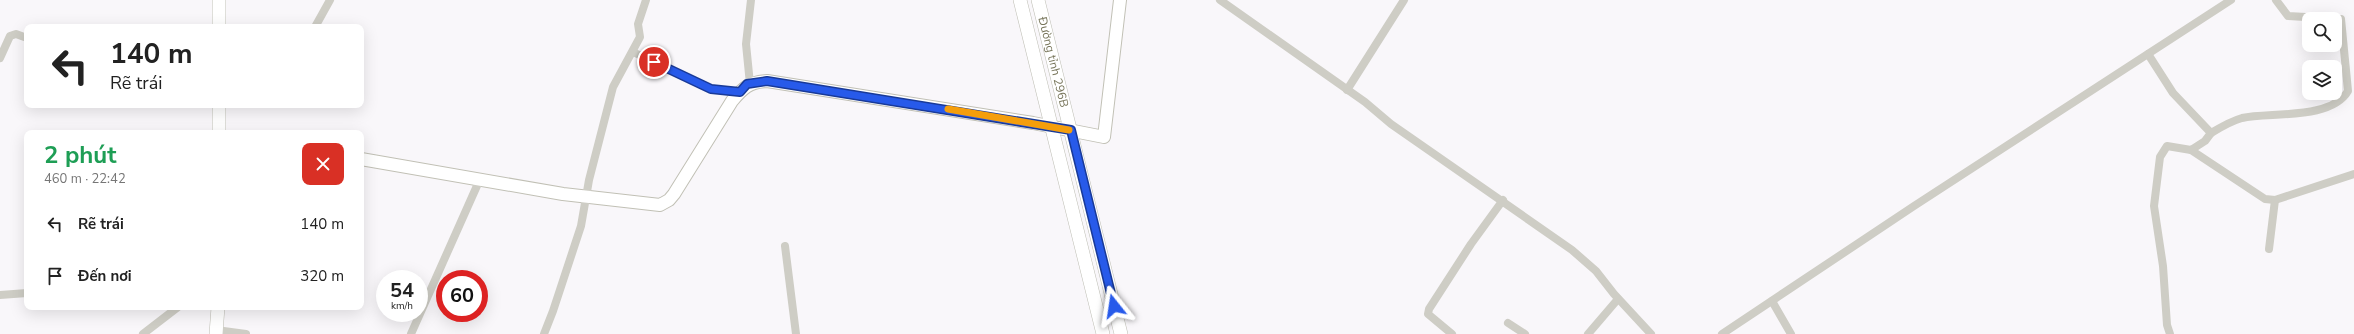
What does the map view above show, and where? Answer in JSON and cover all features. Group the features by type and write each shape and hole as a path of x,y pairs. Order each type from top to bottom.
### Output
{"main road":[{"path":"219,0 219,24"},
{"name":"Đường tỉnh 296B","path":"1020,0 1053,127 1103,334"},
{"name":"Đường tỉnh 296B","path":"1038,0 1121,334"},
{"path":"219,108 219,130"},
{"path":"216,332 218,310"}],"street":[{"path":"317,24 330,0"},
{"path":"544,334 581,226 600,133 614,87 640,37 638,24 646,0"},
{"path":"750,84 746,44 751,0"},
{"path":"364,160 587,197 652,206 660,205 669,200 740,92 750,84 757,82 776,82 1071,130 1104,137 1120,0"},
{"path":"1220,0 1347,90 1391,124 1503,200 1587,261 1618,299 1651,334"},
{"path":"1347,90 1404,0"},
{"path":"1722,334 2231,0"},
{"path":"2191,150 2205,141 2211,133 2240,118 2324,108 2338,102 2351,91 2341,19 2288,16 2276,0"},
{"path":"0,58 10,36 16,34 24,37"},
{"path":"633,52 711,89 740,92"},
{"path":"2148,54 2173,93 2211,133"},
{"path":"2170,334 2167,325 2163,266 2154,206 2163,150 2171,146 2191,150 2265,199 2275,200 2354,174"},
{"path":"410,334 480,179"},
{"path":"1452,334 1431,318 1428,314 1428,309 1471,244 1503,200"},
{"path":"2269,249 2275,200"},
{"path":"785,246 796,334"},
{"path":"0,294 24,293"},
{"path":"1588,334 1618,299"},
{"path":"1772,301 1791,334"},
{"path":"143,334 172,310"},
{"path":"1508,324 1525,334"},
{"path":"216,332 246,334"}],"slow traffic":[{"path":"948,109 1069,130"}],"route":[{"path":"654,62 697,84 711,89 740,92 747,84 767,81 1071,130 1092,224 1114,306"}]}
